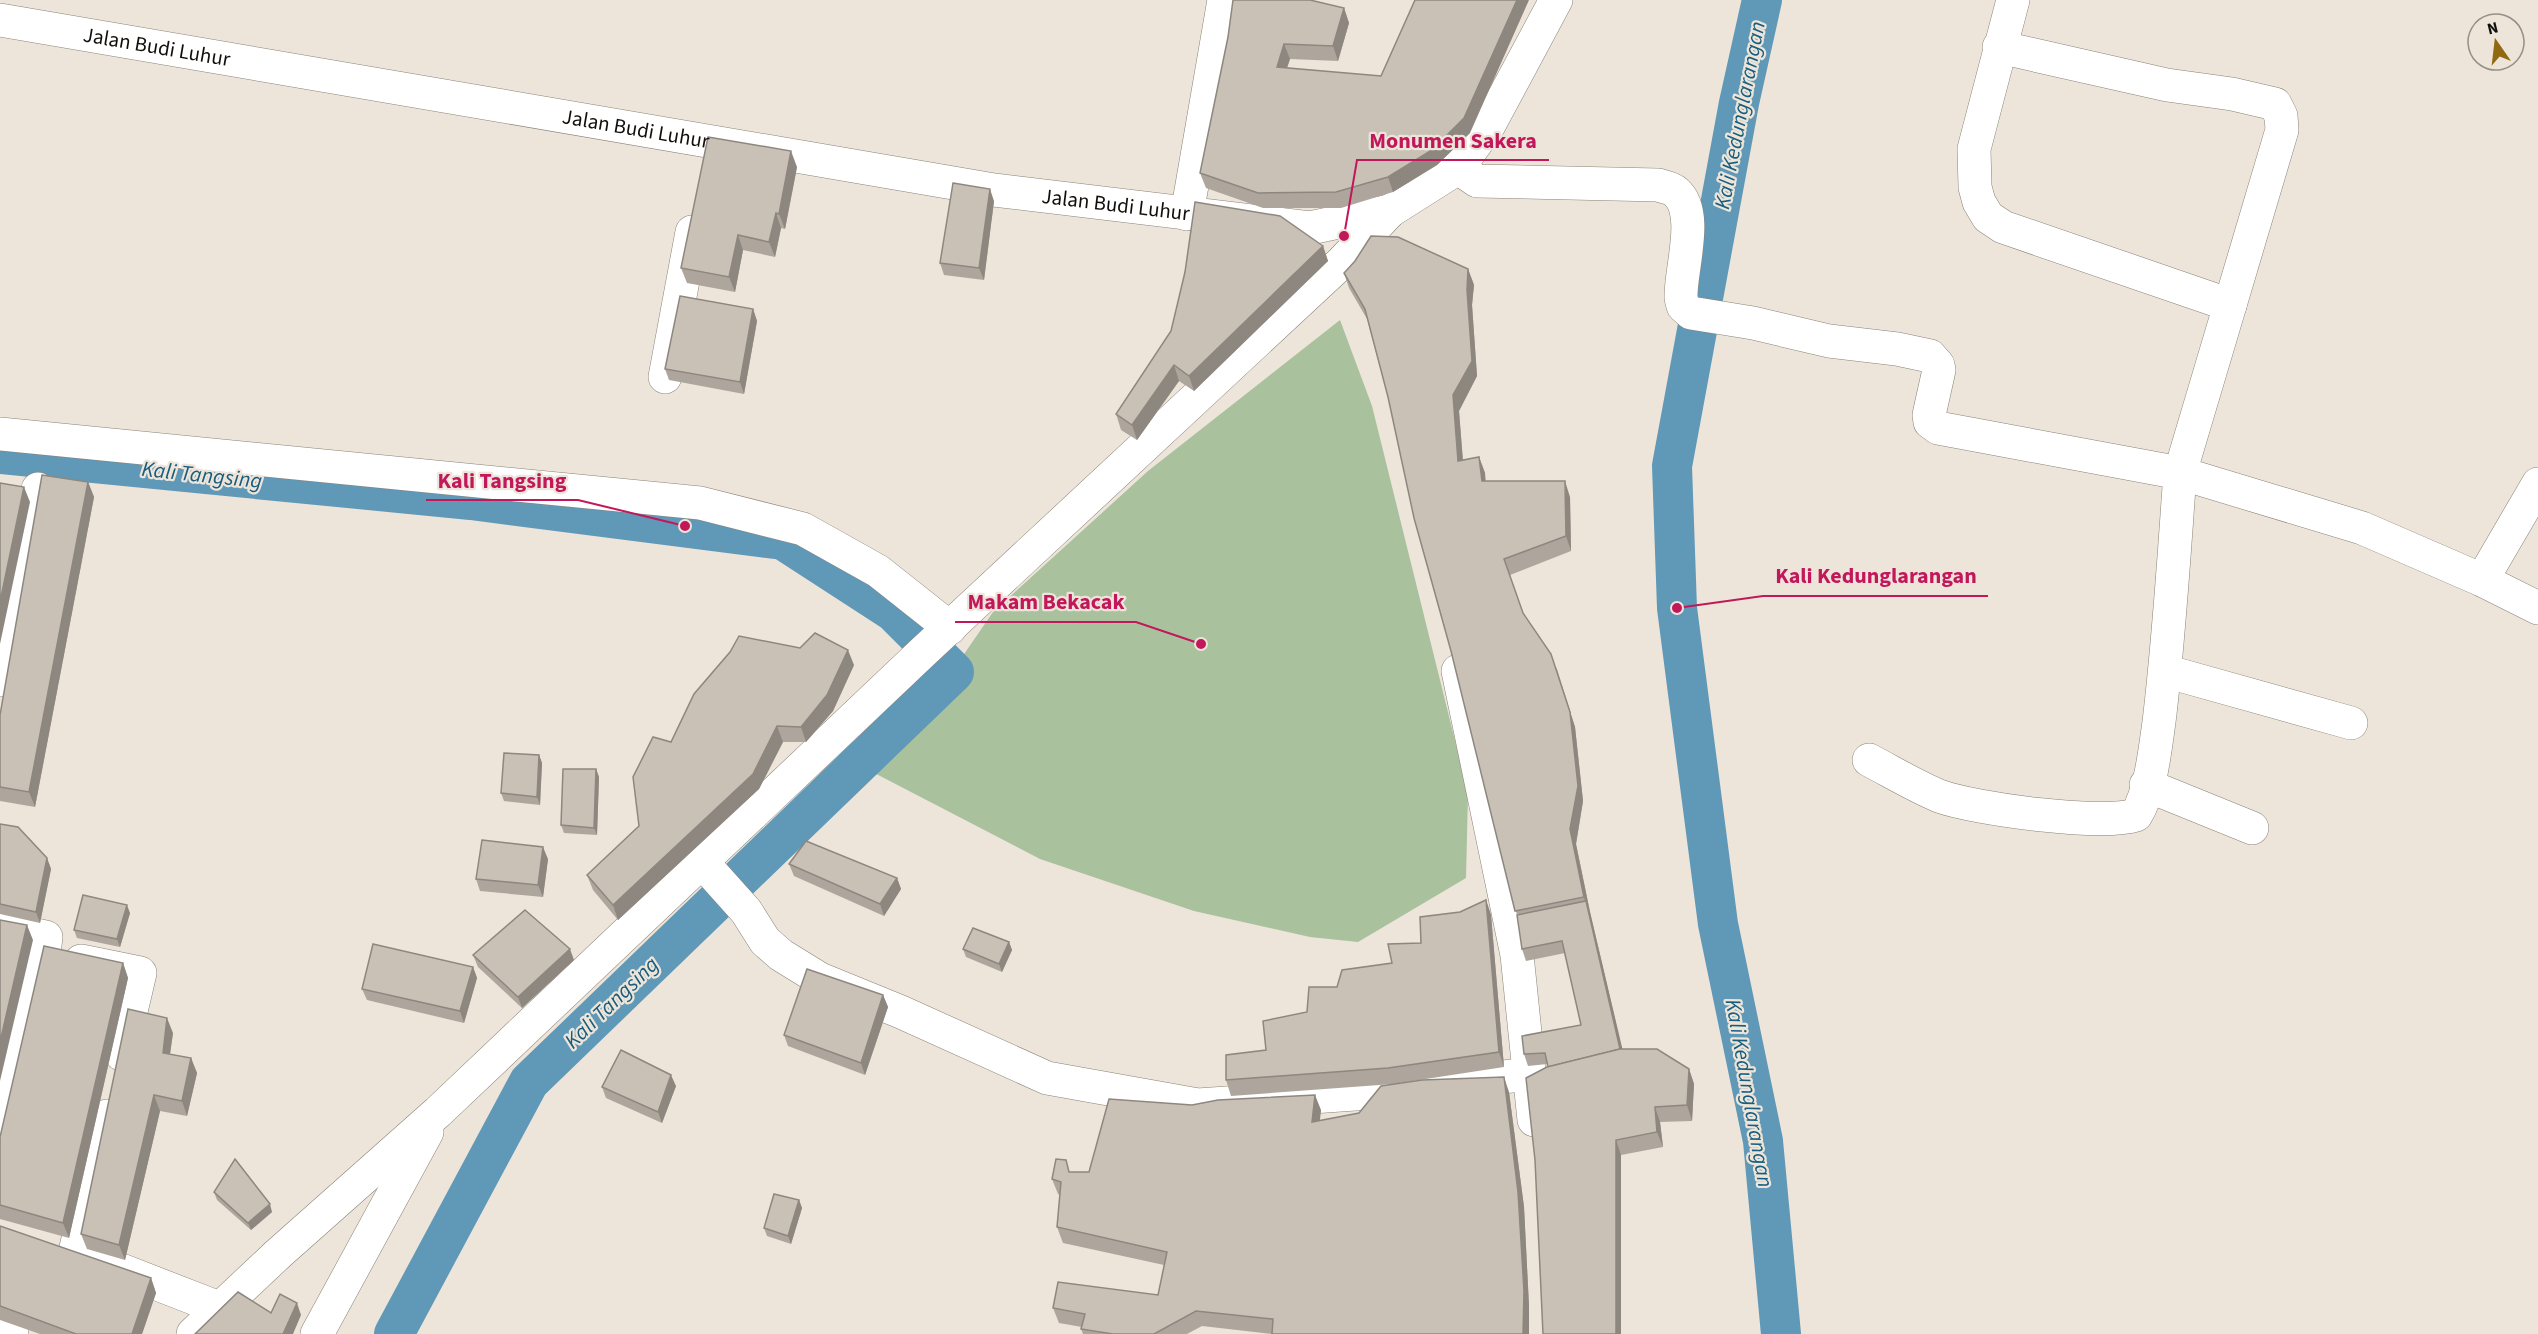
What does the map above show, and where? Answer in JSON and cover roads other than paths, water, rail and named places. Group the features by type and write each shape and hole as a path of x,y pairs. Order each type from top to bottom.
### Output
{"street":[{"path":"1187,214 1224,0"},
{"path":"193,1334 219,1308 438,1112 718,879 940,637 1342,262 1390,212 1458,168 1489,125 1556,0"},
{"path":"2013,0 1974,149 1975,187 1979,202 1988,217 2003,227 2230,304"},
{"name":"Jalan Budi Luhur","path":"0,20 706,154 1310,228 1390,212"},
{"path":"1869,760 1940,796 2007,811 2111,819 2136,815 2143,804 2154,754 2165,671 2180,473 2282,130 2281,116 2275,104 2232,94 2167,85 1999,47"},
{"path":"1458,168 1478,180 1658,185 1674,190 1681,198 1687,217 1689,236 1681,298 1683,306 1706,316 1753,323 1829,340 1930,356 1938,365 1939,370 1929,415 1930,422 1938,428 2180,473 2362,528 2482,580 2538,608"},
{"path":"665,377 698,201"},
{"path":"1310,228 1342,262 1356,291"},
{"path":"0,434 700,503 803,529 878,571 940,637"},
{"path":"2482,580 2538,484"},
{"path":"0,680 38,489"},
{"path":"1450,644 1517,955 1538,1151"},
{"path":"2165,671 2350,723"},
{"path":"2146,785 2252,828"},
{"path":"718,879 765,941 781,955 820,979 901,1012 1047,1078 1198,1104 1355,1094 1529,1074"},
{"path":"0,927 46,937 0,1132"},
{"path":"44,953 140,974 75,1252"},
{"path":"317,1334 438,1112"},
{"path":"43,1242 75,1252 219,1308"},
{"path":"0,1330 12,1334"}],"waterway":[{"name":"Kali Kedunglarangan","path":"1762,0 1739,103 1672,466 1677,608 1718,924 1763,1141 1781,1334"},
{"name":"Kali Tangsing","path":"0,454 471,500 783,540 894,612 954,672 529,1082 394,1334"}],"place":[{"name":"Monumen Sakera","path":"1344,236"},
{"name":"Kali Tangsing","path":"685,526"},
{"name":"Kali Kedunglarangan","path":"1677,608"},
{"name":"Makam Bekacak","path":"1201,644"}]}
